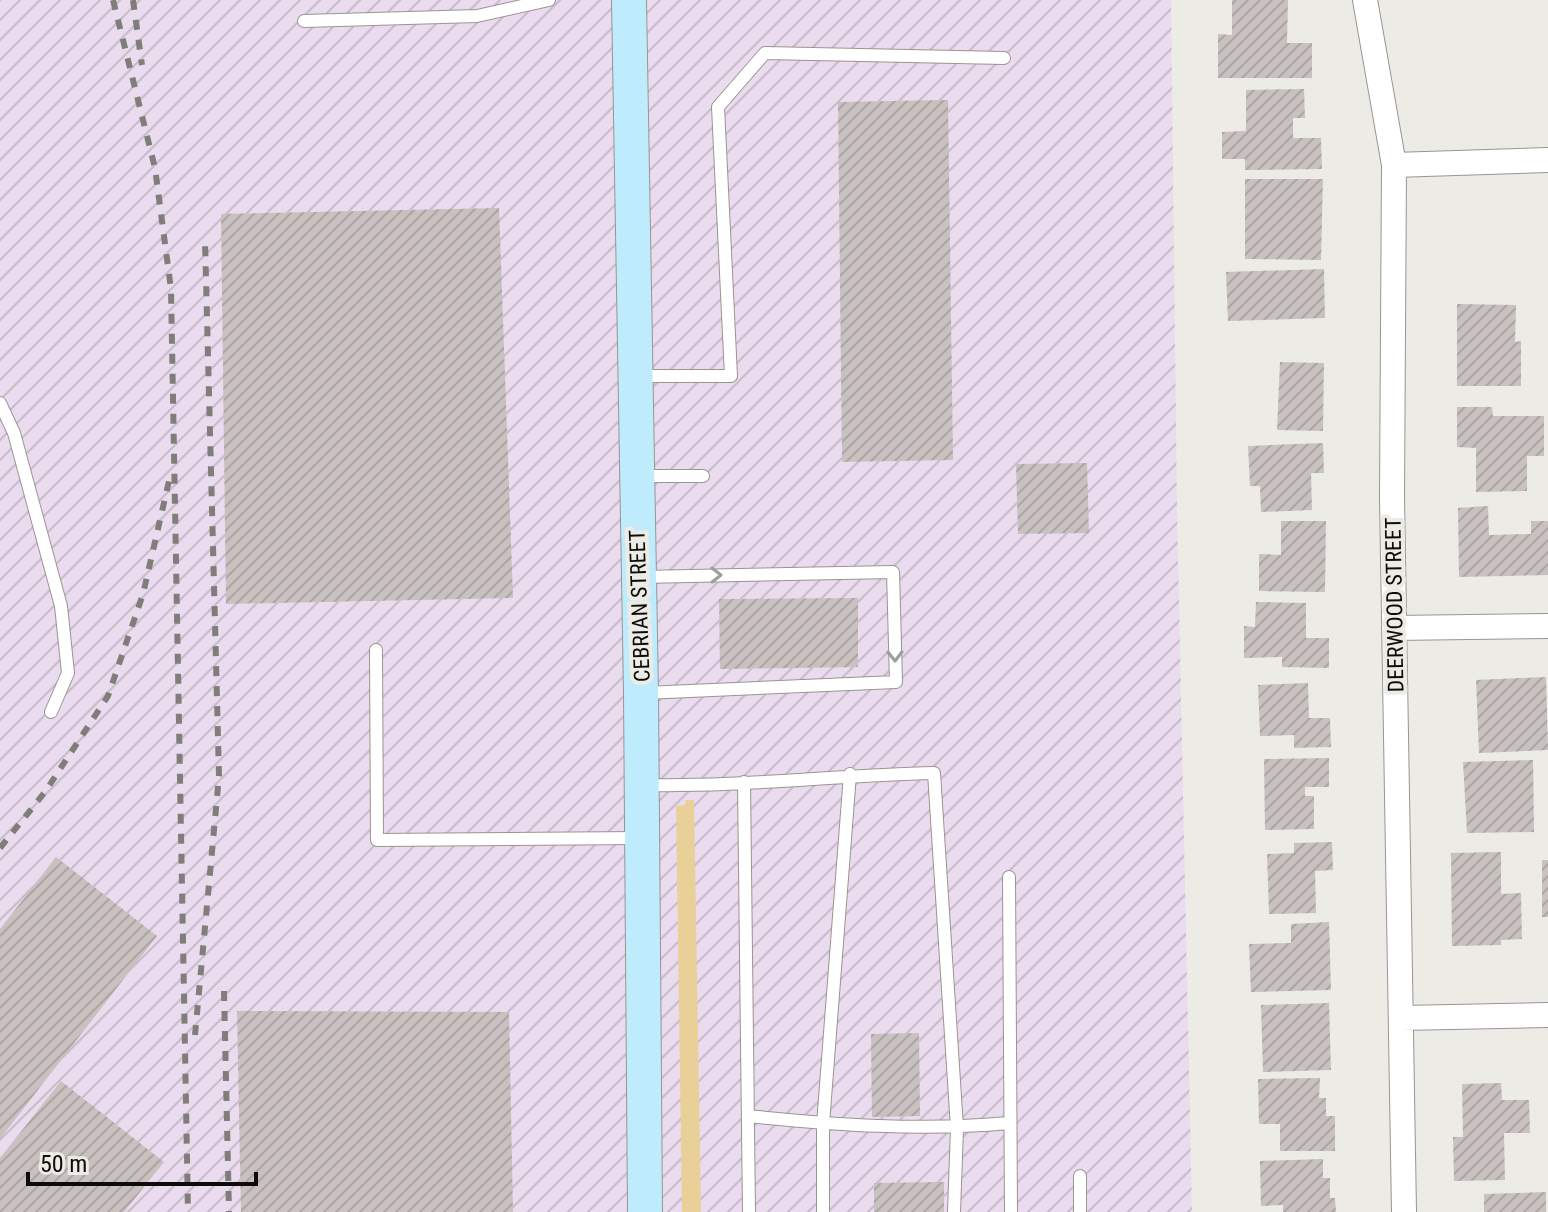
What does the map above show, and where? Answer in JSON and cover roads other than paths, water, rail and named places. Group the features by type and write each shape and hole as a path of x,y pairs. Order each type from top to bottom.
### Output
{"street":[{"name":"CEBRIAN STREET","path":"629,0 641,693 645,1212"},
{"name":"DEERWOOD STREET","path":"1365,0 1394,165 1394,628 1404,1212"},
{"path":"1394,165 1548,160"},
{"path":"1394,628 1548,626"},
{"path":"1401,1018 1548,1015"}],"lane":[{"path":"304,21 477,16 549,0"},
{"path":"634,376 731,376 718,107 765,53 1004,58"},
{"path":"0,403 14,433 61,606 68,673 51,712"},
{"path":"635,476 703,476"},
{"path":"638,577 893,572 896,682 641,693"},
{"path":"376,650 377,840 640,838"},
{"path":"641,785 744,782 850,774 934,773 957,1128 954,1212"},
{"path":"823,1212 823,1124 850,774"},
{"path":"744,782 749,1212"},
{"path":"1009,877 1011,1212"},
{"path":"748,1116 823,1124 957,1128 1009,1123"},
{"path":"1080,1176 1080,1212"}],"railway":[{"path":"113,0 155,168 171,289 188,1212"},
{"path":"133,0 142,65"},
{"path":"195,1035 219,776 205,241"},
{"path":"0,848 45,792 108,696 143,594 169,481"},
{"path":"224,991 229,1212"}]}
